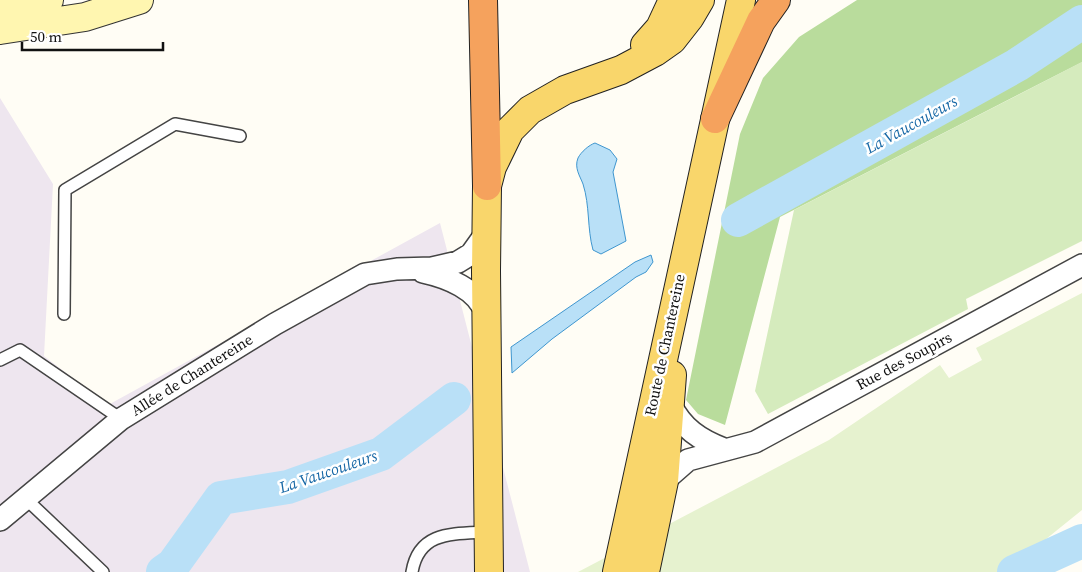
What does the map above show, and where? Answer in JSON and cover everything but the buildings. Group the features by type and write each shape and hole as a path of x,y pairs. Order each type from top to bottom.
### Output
{"highway":[{"path":"483,0 487,186"},
{"path":"715,119 761,21 776,0"}],"main road":[{"path":"0,9 45,0"},
{"path":"0,30 85,17 139,0"},
{"path":"602,77 625,62 652,38 667,17 673,0"},
{"path":"490,572 491,534 486,315 487,186 503,140 518,120 543,100 635,64 672,40 690,17 700,0"},
{"name":"Route de Chantereine","path":"617,572 676,292 741,0"},
{"path":"645,572 664,480 671,405 676,292"},
{"path":"491,534 495,572"}],"street":[{"path":"0,20 41,14 46,8 45,0"},
{"path":"405,269 432,268 458,262 471,254 486,233"},
{"name":"Rue des Soupirs","path":"664,480 688,460 755,442 1082,265"},
{"path":"405,269 438,275 461,287 474,295 486,315"},
{"name":"Allée de Chantereine","path":"0,520 121,419 275,324 365,274 405,269"},
{"path":"671,405 687,428 709,444 724,449"}],"lane":[{"path":"64,314 65,190 176,124 240,136"},
{"path":"0,360 20,350 121,419"},
{"path":"25,498 103,572"},
{"path":"412,572 415,557 426,543 439,537 455,534 491,534"}],"shaded area":[{"path":"0,98 53,184 44,356 108,405 440,223 530,572 0,572"}],"green space":[{"path":"857,0 1082,0 1082,62 780,217 725,425 698,414 686,400 740,134 763,78 799,37"},
{"path":"1082,62 1082,241 966,299 968,309 768,414 755,391 794,210"},
{"path":"1082,293 1082,510 1005,572 578,572 829,440 940,365 949,378 982,360 976,348"}],"water":[{"path":"595,143 610,150 617,159 613,172 626,241 601,254 593,250 585,192 577,165 581,153"},
{"path":"651,255 653,262 646,272 636,277 552,339 512,373 511,347 635,262"}],"waterway":[{"name":"La Vaucouleurs","path":"738,220 1017,65 1082,22"},
{"name":"La Vaucouleurs","path":"163,572 173,565 221,498 288,487 381,454 454,399"},
{"name":"La Vaucouleurs","path":"1014,572 1082,541"}]}
